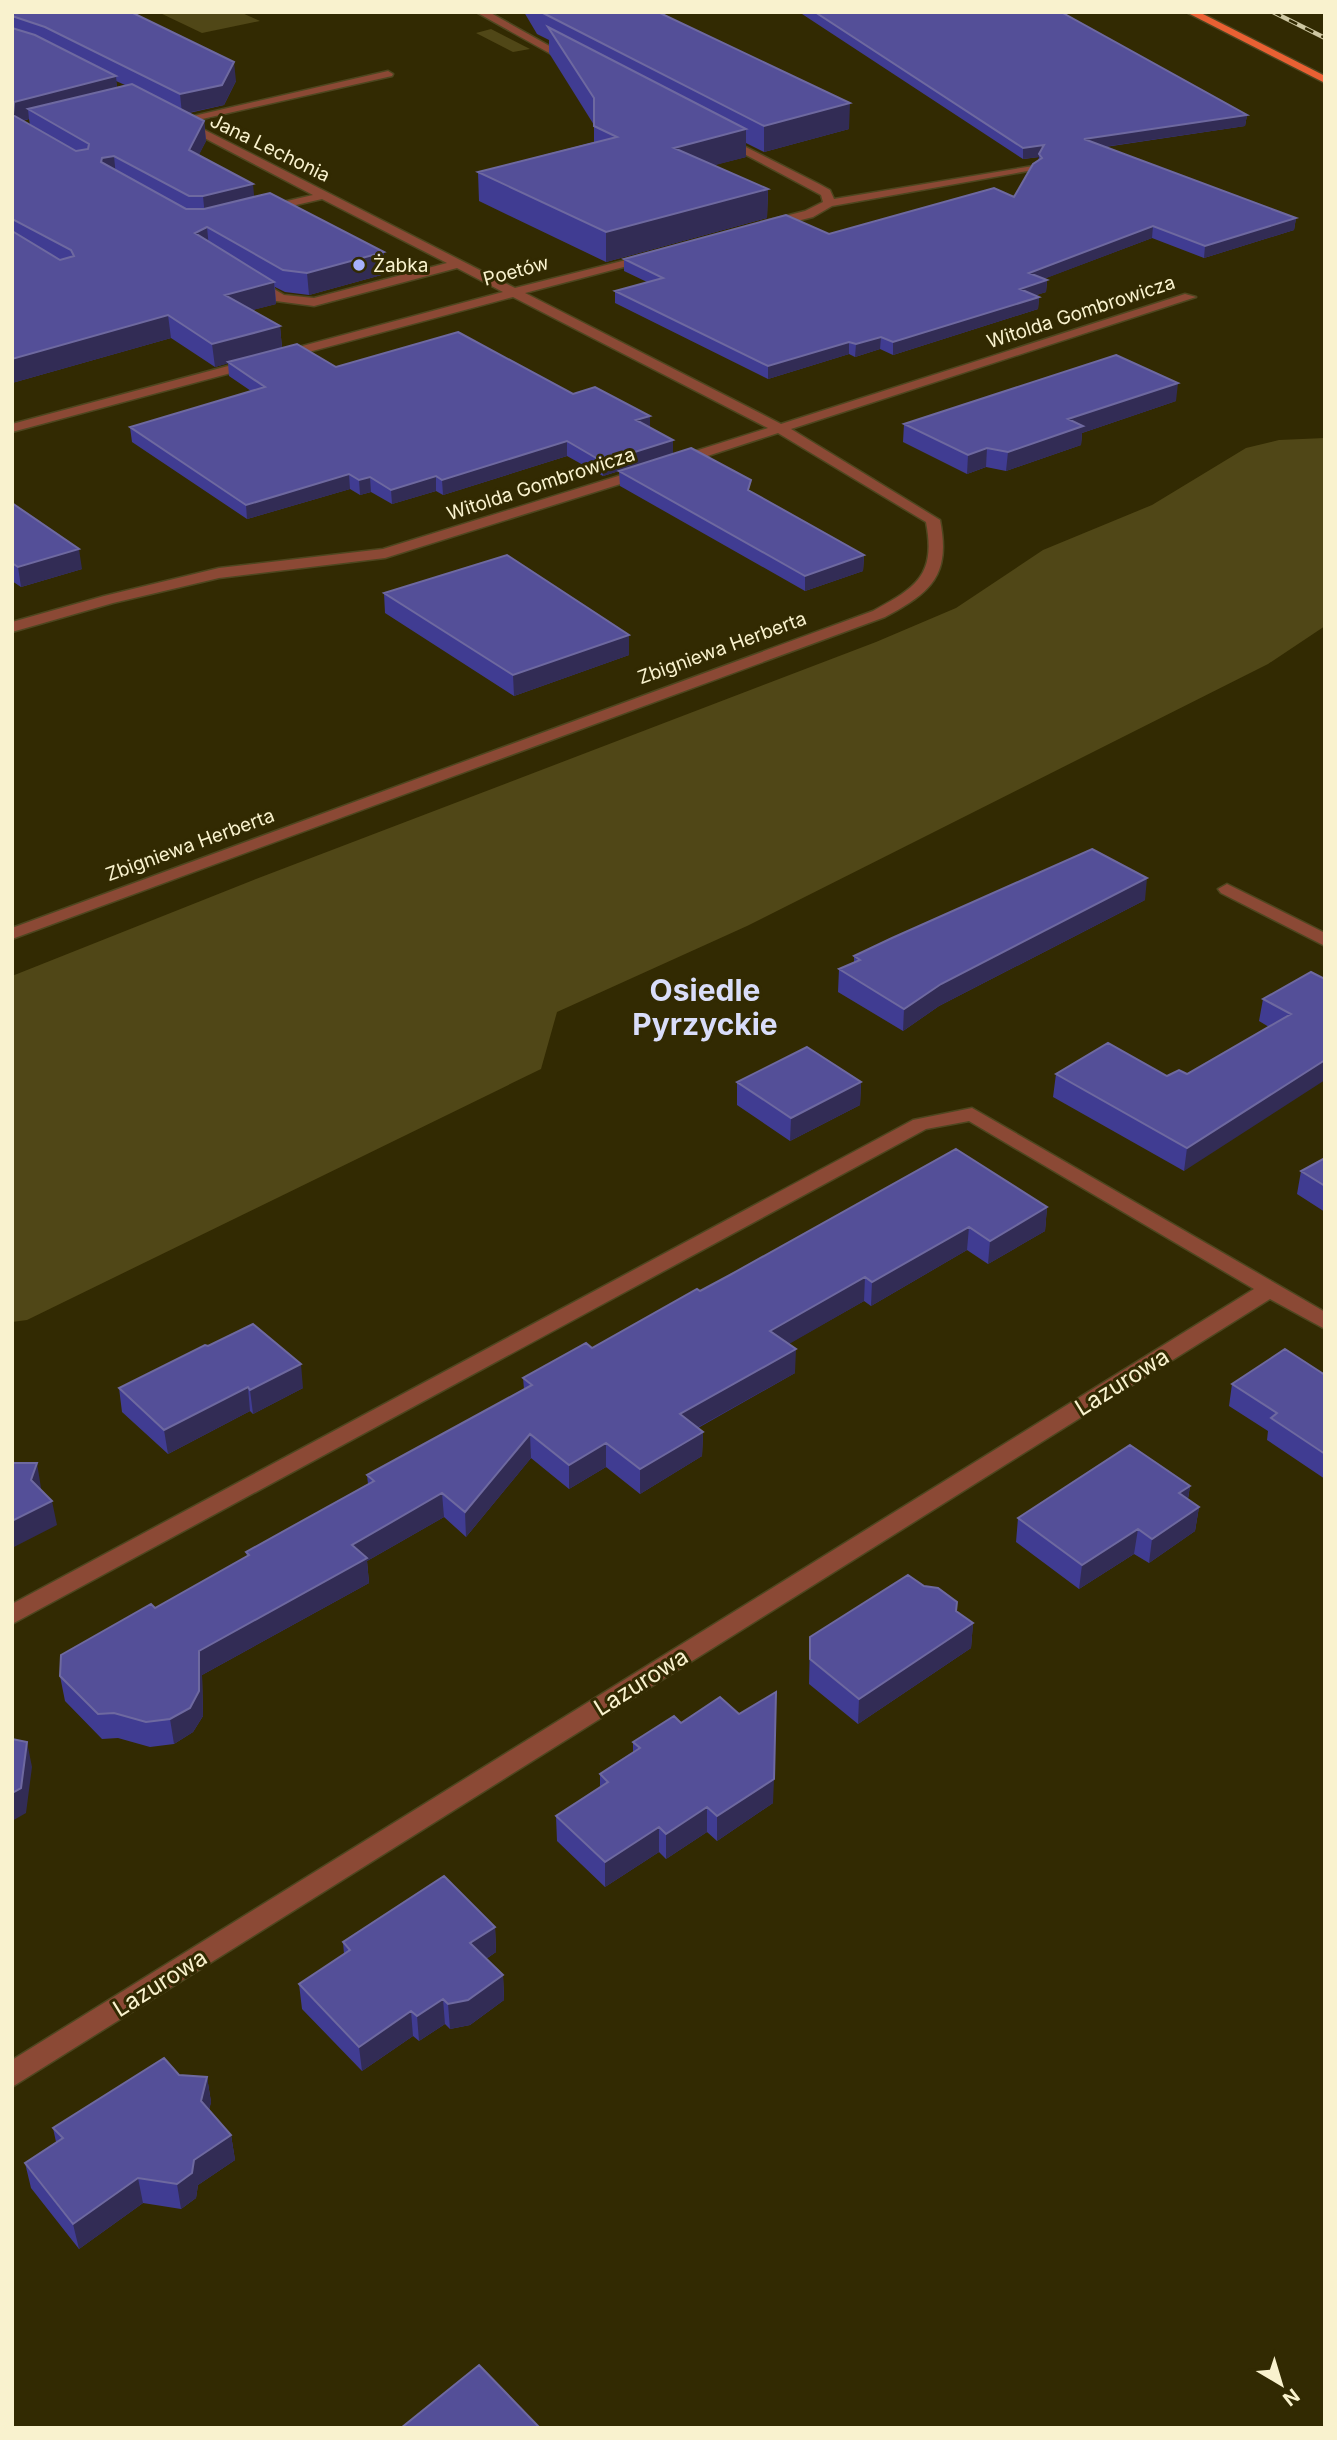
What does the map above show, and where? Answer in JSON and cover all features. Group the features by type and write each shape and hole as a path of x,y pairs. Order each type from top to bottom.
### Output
{"main road":[{"path":"1191,12 1325,80"}],"street":[{"path":"481,12 587,69"},
{"name":"Jana Lechonia","path":"388,74 172,118 510,292"},
{"path":"704,129 815,186 826,193 829,204"},
{"path":"757,228 809,214 829,204 1033,169"},
{"path":"254,212 326,195"},
{"name":"Poetów","path":"12,428 666,251"},
{"path":"238,273 281,298 314,302 454,265"},
{"name":"Zbigniewa Herberta","path":"12,934 879,614 933,578 939,555 933,520 781,429 510,292"},
{"name":"Witolda Gombrowicza","path":"12,627 110,599 219,573 385,552 1191,298"},
{"path":"1227,888 1325,941"},
{"path":"12,1615 920,1124 972,1114 1325,1322"},
{"name":"Lazurowa","path":"12,2075 1270,1289"}],"shaded area":[{"path":"158,12 240,12 260,21 202,33"},
{"path":"491,29 530,49 513,52 476,33"},
{"path":"1325,438 1325,626 1268,664 747,926 557,1012 541,1069 27,1320 12,1322 12,976 251,881 876,642 956,608 1043,550 1152,505 1246,448 1279,440"}],"building":[{"path":"12,12 131,12 234,62 222,85 180,94 45,27 12,16"},
{"path":"541,12 658,12 850,103 764,126"},
{"path":"815,12 1061,12 1247,115 1084,139 1296,218 1205,246 1153,226 1029,273 1047,280 1020,289 1039,297 893,342 881,337 856,344 849,342 768,366 615,291 663,278 624,259 786,215 829,234 994,188 1014,197 1033,164 1042,158 1039,154 1044,145 1023,148"},
{"path":"548,27 746,129 674,148 768,189 606,232 478,172 617,137 594,126 594,98"},
{"path":"12,28 35,35 116,76 14,102 13,115 76,151 88,149 89,144 28,109 132,84 204,121 189,150 253,184 203,196 189,196 114,156 102,158 101,162 186,209 204,209 270,193 384,252 307,273 283,270 207,227 195,233 274,282 225,295 280,326 212,344 168,315 12,359 12,231 60,260 74,256 71,250 12,219"},
{"path":"458,332 573,394 595,387 650,416 636,420 673,440 603,462 567,441 442,480 436,476 391,490 370,477 359,480 349,474 246,505 130,427 265,387 228,362 297,344 336,367"},
{"path":"1116,355 1178,383 1068,419 1083,426 1008,452 987,448 968,455 904,424"},
{"path":"691,448 751,480 748,490 864,555 805,576 619,471"},
{"path":"12,503 79,549 18,567 12,563"},
{"path":"507,555 629,635 513,675 384,593"},
{"path":"1092,849 1147,878 941,984 904,1009 839,969 860,960 854,956"},
{"path":"1311,972 1325,979 1325,1060 1187,1148 1056,1074 1108,1043 1167,1076 1179,1070 1187,1074 1291,1014 1263,999"},
{"path":"807,1047 861,1082 791,1118 737,1082"},
{"path":"956,1149 1047,1207 990,1241 969,1227 872,1282 865,1277 770,1331 796,1349 680,1414 703,1432 640,1469 606,1443 569,1465 530,1434 465,1512 442,1493 352,1545 367,1558 199,1651 199,1691 190,1708 170,1719 146,1722 114,1713 98,1714 60,1676 61,1655 151,1604 155,1608 249,1555 246,1552 374,1481 367,1475 532,1385 523,1378 586,1343 592,1348 697,1289 700,1291"},
{"path":"1325,1158 1325,1186 1301,1171"},
{"path":"253,1324 301,1364 250,1390 248,1387 164,1430 119,1388 205,1345 208,1346"},
{"path":"1285,1349 1325,1375 1325,1454 1271,1418 1277,1413 1232,1384"},
{"path":"1130,1445 1190,1486 1179,1493 1199,1507 1152,1539 1138,1529 1082,1565 1018,1518"},
{"path":"12,1462 37,1463 31,1480 52,1501 12,1521"},
{"path":"908,1575 924,1586 938,1588 957,1602 956,1611 973,1623 859,1699 810,1659 810,1637"},
{"path":"776,1692 774,1779 717,1816 707,1807 666,1834 659,1827 605,1862 556,1816 608,1782 600,1774 640,1748 633,1742 674,1716 681,1723 720,1697 739,1714"},
{"path":"12,1739 27,1742 21,1788 12,1793"},
{"path":"444,1876 495,1927 470,1943 503,1975 468,2000 448,2004 443,1999 417,2016 411,2011 359,2047 299,1984 350,1950 343,1942"},
{"path":"164,2058 179,2075 207,2077 201,2101 231,2135 194,2160 192,2173 177,2184 138,2178 73,2224 25,2163 63,2138 53,2128"},
{"path":"479,2365 539,2427 401,2428"}],"railway":[{"path":"1273,12 1325,38"}],"place":[{"name":"Żabka","path":"359,265"}],"district":[{"name":"Osiedle Pyrzyckie","path":"705,1007"}]}
